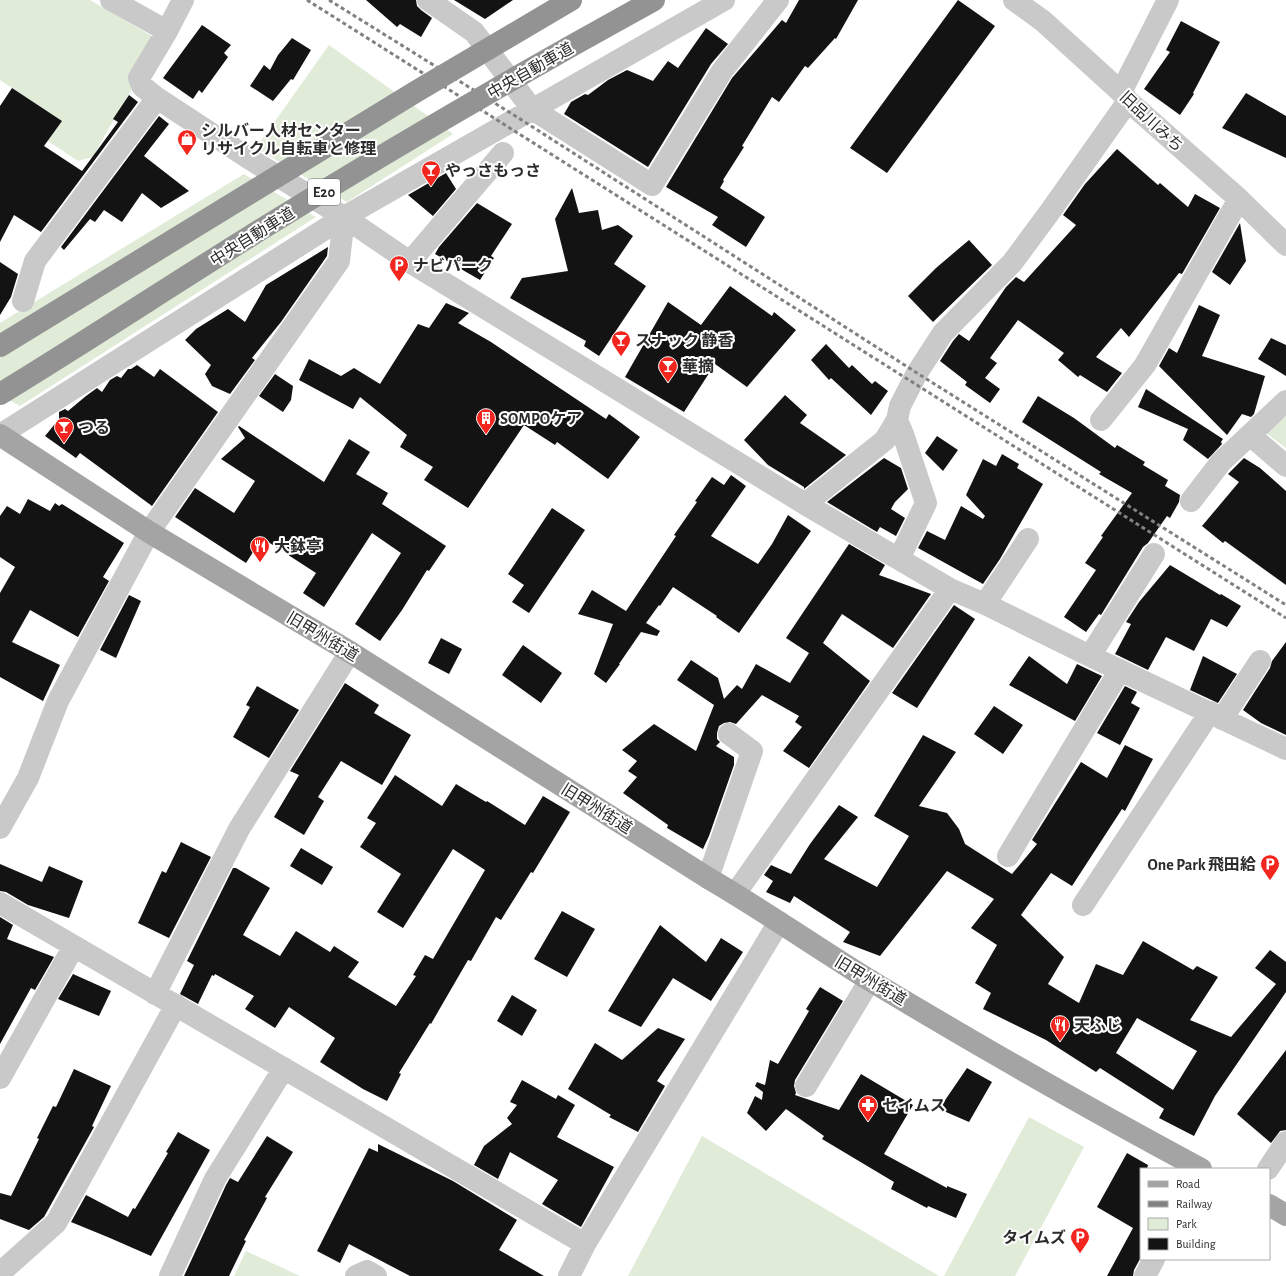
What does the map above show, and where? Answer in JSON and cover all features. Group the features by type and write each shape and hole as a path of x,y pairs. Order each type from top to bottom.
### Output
{"highway":[{"name":"E20","path":"0,346 417,91 571,0"},
{"name":"中央自動車道","path":"0,394 260,230 449,117 593,33 654,0"}],"main road":[{"name":"旧甲州街道","path":"0,435 149,532 350,652 870,980 1018,1068 1199,1168"},
{"path":"1270,1205 1286,1214"}],"street":[{"path":"111,0 167,31"},
{"path":"183,0 167,31 139,78 142,86 157,98 250,159 344,217 410,262 805,504 950,589 985,604 1090,656 1286,749"},
{"path":"428,0 474,32 532,109 652,185 722,71 778,0"},
{"path":"0,435 344,217 724,0"},
{"name":"旧品川みち","path":"1014,0 1043,21 1239,199 1286,245"},
{"path":"805,504 885,440 896,420 900,406 916,373 943,333 1012,263 1050,213 1125,96 1168,0"},
{"path":"23,301 36,261 157,98"},
{"path":"410,262 503,153"},
{"path":"1101,420 1145,365 1239,199"},
{"path":"0,828 28,778 58,701 149,532 339,261 344,217"},
{"path":"1191,501 1221,462 1286,401"},
{"path":"896,420 903,434 926,503 898,558"},
{"path":"1250,435 1286,466"},
{"path":"985,604 1028,539"},
{"path":"1090,656 1154,554"},
{"path":"735,894 950,589"},
{"path":"155,994 239,829 350,652"},
{"path":"1083,905 1216,715 1260,661"},
{"path":"1008,856 1120,670"},
{"path":"708,878 752,751 729,734"},
{"path":"0,903 584,1244"},
{"path":"569,1276 584,1244 779,922"},
{"path":"0,1078 74,946"},
{"path":"806,1086 870,980"},
{"path":"0,1273 56,1223 176,1005"},
{"path":"170,1276 216,1179 284,1068"},
{"path":"1269,1168 1286,1142"},
{"path":"1145,1276 1153,1260"},
{"path":"356,1276 367,1271 376,1276"}],"green space":[{"path":"0,0 90,0 160,41 93,157 78,161 48,141 61,121 0,80"},
{"path":"329,45 453,134 347,202 256,148"},
{"path":"244,174 316,217 20,406 0,395 0,323"},
{"path":"1286,416 1286,448 1266,433"},
{"path":"1029,1117 1084,1147 1015,1276 944,1276"},
{"path":"702,1136 939,1276 628,1276"},
{"path":"246,1251 300,1276 234,1276"}],"building":[{"path":"366,0 416,0 417,6 432,18 421,37 400,24 397,27"},
{"path":"454,0 513,0 485,19"},
{"path":"799,0 858,0 836,39 835,38 808,68 805,66 779,102 772,97 742,146 744,147 723,180 724,181 720,188 765,217 746,247 712,225 718,217 666,187 732,78 782,20 786,23"},
{"path":"958,0 995,26 887,173 850,148"},
{"path":"1181,21 1220,42 1193,93 1194,94 1180,115 1144,89 1170,52 1166,50"},
{"path":"202,25 231,45 224,53 228,57 202,93 199,90 193,99 163,78"},
{"path":"706,28 728,44 711,64 648,167 564,114 571,102 585,94 588,95 608,80 627,70 653,81 668,61 678,68"},
{"path":"292,38 311,50 293,80 291,79 273,101 250,86 264,65 270,70 278,55"},
{"path":"12,88 62,121 44,146 82,171 118,122 113,119 129,95 138,102 41,232 14,215 0,242 0,106"},
{"path":"1246,93 1286,116 1286,158 1222,128"},
{"path":"159,116 169,124 144,156 189,191 161,208 142,193 122,222 104,210 95,222 90,219 64,250 61,247"},
{"path":"1117,149 1158,185 1160,183 1188,207 1195,194 1220,208 1182,274 1179,273 1129,337 1121,328 1096,357 1122,373 1107,392 1080,375 1078,377 1058,360 1064,353 1018,320 990,358 997,363 985,378 1000,389 990,403 965,385 967,382 940,361 959,334 969,341 1006,287 1016,277 1024,282 1076,225 1063,215 1085,184"},
{"path":"446,173 456,189 433,216 408,195"},
{"path":"572,188 579,213 598,210 602,230 618,225 633,236 614,264 646,286 599,356 584,346 586,341 510,298 522,278 568,271 555,219"},
{"path":"477,203 512,224 491,256 494,258 480,280 435,254 439,247"},
{"path":"1240,223 1246,261 1230,285 1212,272"},
{"path":"969,240 992,265 933,322 908,296 936,268"},
{"path":"328,247 327,256 281,322 252,358 255,360 230,394 212,386 205,374 211,365 185,340 196,329 228,309 245,322 266,285"},
{"path":"0,262 18,274 11,297 0,315"},
{"path":"730,286 772,316 774,312 796,330 747,387 715,364 684,412 625,377 668,302 701,325"},
{"path":"446,303 469,313 458,323 491,342 606,419 609,414 640,437 608,479 557,442 555,445 524,425 468,508 424,480 433,467 400,447 407,435 360,397 353,409 299,380 309,359 341,376 354,368 380,384 418,324 429,328"},
{"path":"1199,305 1220,315 1202,356 1265,376 1254,414 1251,417 1242,414 1227,435 1159,366 1169,348 1177,353"},
{"path":"1271,338 1286,345 1286,376 1258,359"},
{"path":"826,344 849,368 852,365 872,384 875,381 888,391 871,415 831,378 829,380 811,360"},
{"path":"137,365 154,377 160,369 218,412 152,506 80,453 76,458 45,436 59,419 59,412 65,409 68,411 97,388 102,392 110,380 117,376 121,378 128,369 131,369"},
{"path":"275,374 293,386 291,400 283,412 259,396"},
{"path":"1146,389 1223,439 1221,442 1222,444 1208,459 1183,440 1188,429 1138,407"},
{"path":"785,395 807,415 800,423 846,455 804,489 804,487 768,465 744,440"},
{"path":"1038,396 1074,418 1115,448 1117,445 1145,462 1143,465 1168,480 1165,486 1180,495 1179,502 1170,518 1167,516 1148,543 1143,547 1101,615 1099,614 1086,632 1064,617 1096,570 1085,563 1103,537 1101,536 1132,493 1099,474 1101,472 1022,422"},
{"path":"239,426 324,482 349,439 370,452 356,474 388,493 382,504 446,546 429,571 427,570 402,610 380,641 355,624 401,553 372,533 324,607 303,593 316,573 262,538 246,563 175,517 195,488 234,513 255,481 221,459 245,438 238,427"},
{"path":"937,436 958,450 943,471 925,453"},
{"path":"1002,454 1019,464 1017,468 1043,484 1000,559 983,584 918,548 927,531 945,540 961,506 983,519 985,516 966,495 983,459 996,466"},
{"path":"884,458 901,468 908,489 895,502 891,509 905,518 896,536 880,527 877,532 827,502"},
{"path":"1244,458 1260,468 1286,491 1286,585 1225,541 1223,543 1202,526 1239,482 1228,474"},
{"path":"731,475 746,486 711,536 758,564 772,544 788,515 811,531 739,633 716,617 717,616 673,587 646,623 660,631 657,636 641,632 606,683 594,674 613,624 578,614 592,590 626,611 676,536 674,535 712,477 724,485"},
{"path":"28,499 50,511 55,503 59,506 62,504 124,543 103,577 109,581 78,637 30,610 12,642 60,665 43,701 0,677 0,593 15,567 0,557 0,516 7,506 20,514"},
{"path":"552,508 585,530 529,613 512,602 524,585 508,574"},
{"path":"849,544 885,565 879,575 931,594 893,648 842,614 823,643 870,681 809,768 783,751 802,727 795,722 799,716 762,695 736,724 730,722 719,726 717,739 720,742 716,746 734,757 734,765 703,849 667,828 668,825 623,793 637,777 628,771 637,761 622,750 654,724 696,751 714,705 677,680 691,660 718,678 724,699 737,685 742,689 756,664 790,683 809,653 786,638"},
{"path":"1170,565 1241,606 1227,627 1211,619 1194,651 1166,637 1148,670 1115,654 1131,624 1126,622 1139,602"},
{"path":"129,595 141,601 116,658 100,650"},
{"path":"954,605 975,619 917,708 892,693"},
{"path":"441,638 462,649 449,674 428,663"},
{"path":"1286,642 1286,735 1261,723 1243,710 1270,668 1272,661"},
{"path":"523,645 562,673 541,703 502,675"},
{"path":"1029,656 1067,684 1077,664 1102,676 1075,721 1009,685"},
{"path":"1203,656 1237,674 1218,703 1190,690"},
{"path":"345,683 379,705 374,713 411,735 382,785 341,761 318,797 324,801 304,835 274,817 299,775 290,771"},
{"path":"257,686 299,710 269,758 233,737 250,707 246,705"},
{"path":"1125,686 1137,692 1131,703 1140,708 1120,745 1097,733"},
{"path":"994,706 1023,725 1003,754 974,734"},
{"path":"923,735 956,752 919,806 947,813 959,829 965,844 1012,874 1037,844 1032,840 1081,762 1107,778 1125,745 1153,759 1125,811 1122,809 1072,886 1051,873 1021,915 1064,957 1048,984 1079,1003 1096,964 1123,975 1143,941 1193,970 1197,966 1218,977 1190,1020 1231,1037 1276,984 1255,968 1270,950 1286,962 1286,992 1215,1096 1194,1136 1159,1118 1164,1109 1100,1068 1096,1072 1046,1040 983,1009 991,993 975,983 997,945 971,928 994,899 947,871 880,956 843,942 850,932 794,896 790,903 766,892 773,881 764,875 771,865 791,874 810,844 839,805 858,817 824,859 877,887 909,836 874,816","holes":["1137,1018 1197,1051 1173,1090 1116,1053"]},
{"path":"395,775 442,806 456,784 486,802 487,801 525,825 543,796 570,812 533,873 531,872 501,920 496,917 471,961 468,960 431,1024 430,1023 399,1073 401,1074 387,1101 363,1089 320,1062 335,1038 289,1007 275,1028 245,1009 254,996 215,974 214,976 212,975 198,1004 180,994 194,965 187,961 233,868 236,868 270,888 243,935 280,956 296,931 330,952 334,946 359,962 348,977 396,1006 416,976 413,975 425,955 433,959 485,870 453,849 403,928 377,912 401,874 360,847 376,823 367,818"},
{"path":"181,842 211,857 169,938 138,923 162,871 166,873"},
{"path":"301,848 333,867 322,885 290,866"},
{"path":"0,864 42,882 49,866 83,881 69,918 28,905 6,892 0,891"},
{"path":"562,911 595,929 567,977 534,959"},
{"path":"0,917 13,925 7,939 54,957 35,990 31,988 0,1044"},
{"path":"660,925 706,962 721,938 743,952 711,1001 673,978 641,1027 608,1011"},
{"path":"73,974 111,991 99,1016 58,999"},
{"path":"820,987 843,1001 795,1080 795,1095 839,1110 861,1074 913,1105 884,1154 947,1188 947,1186 967,1194 956,1218 928,1206 927,1208 891,1189 894,1182 822,1139 824,1136 786,1109 766,1131 747,1113 755,1096 762,1100 763,1092 755,1086 757,1082 765,1085 770,1060 778,1064 809,1011 806,1009"},
{"path":"512,995 537,1010 522,1036 497,1021"},
{"path":"658,1028 685,1039 657,1081 665,1086 638,1132 609,1117 611,1115 568,1089 595,1043 622,1060"},
{"path":"1286,1050 1286,1130 1280,1131 1271,1143 1237,1114"},
{"path":"967,1068 992,1082 969,1122 939,1109"},
{"path":"74,1069 111,1086 92,1126 94,1127 44,1217 29,1230 0,1219 0,1193 11,1196 39,1139 37,1138 53,1106 56,1107"},
{"path":"522,1080 556,1099 558,1095 575,1105 557,1137 614,1167 581,1227 542,1204 558,1180 510,1152 498,1179 474,1165 484,1146 512,1124 507,1118 517,1105 510,1102"},
{"path":"178,1132 210,1150 151,1256 71,1222 86,1195 128,1217 133,1208 135,1209 168,1153 166,1152"},
{"path":"267,1136 293,1152 265,1197 267,1198 244,1240 246,1241 229,1276 184,1276 230,1178 238,1182"},
{"path":"378,1144 453,1181 517,1220 499,1250 544,1276 410,1276 349,1244 340,1263 317,1251 369,1148 378,1152"},
{"path":"1127,1153 1148,1165 1147,1168 1140,1168 1140,1259 1134,1270 1133,1276 1107,1276 1133,1228 1097,1207"}],"railway":[{"path":"307,0 1286,618"},
{"path":"329,0 517,117 917,373 1286,605"}],"place":[{"name":"シルバー人材センター リサイクル自転車と修理","path":"187,156"},
{"name":"やっさもっさ","path":"431,187"},
{"name":"ナビパーク","path":"399,282"},
{"name":"スナック 静香","path":"621,357"},
{"name":"華摘","path":"668,383"},
{"name":"SOMPOケア","path":"486,435"},
{"name":"つる","path":"64,444"},
{"name":"大鉢亭","path":"260,563"},
{"name":"One Park 飛田給","path":"1270,881"},
{"name":"天ふじ","path":"1060,1042"},
{"name":"セイムス","path":"868,1122"},
{"name":"タイムズ","path":"1080,1254"}]}
